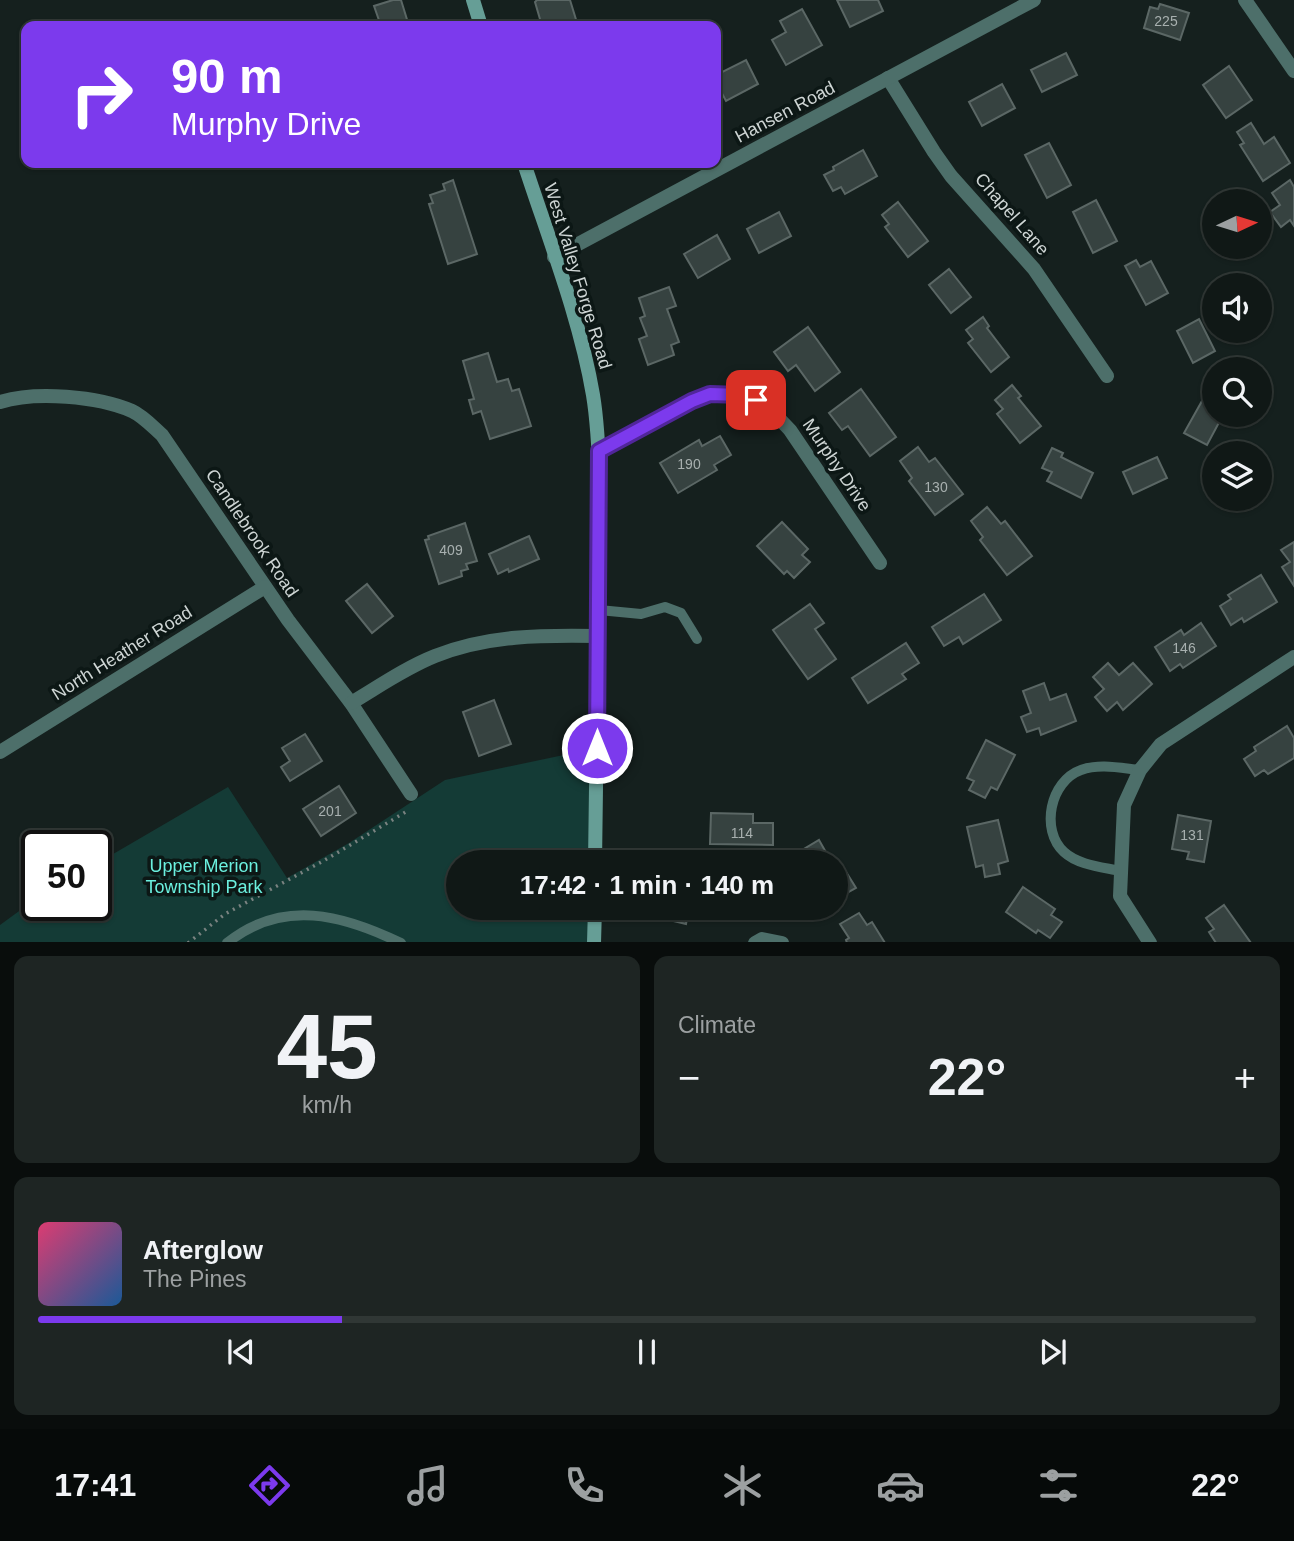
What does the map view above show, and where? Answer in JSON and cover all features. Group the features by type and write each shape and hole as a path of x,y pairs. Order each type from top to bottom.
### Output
{"main road":[{"path":"473,0 479,21"},
{"name":"West Valley Forge Road","path":"526,168 586,364 596,414 599,451 599,610 595,850"},
{"path":"594,942 595,920"}],"street":[{"name":"Hansen Road","path":"721,168 1034,0"},
{"path":"1245,0 1294,71"},
{"name":"Chapel Lane","path":"888,78 933,152 1034,269 1107,376"},
{"name":"Hansen Road","path":"554,257 720,168"},
{"name":"Murphy Drive","path":"599,451 710,394 741,395 756,400 769,408 790,429 880,563"},
{"name":"Candlebrook Road","path":"0,402 15,397 97,401 134,411 162,435 265,587 351,703 411,801"},
{"name":"North Heather Road","path":"0,752 265,587"},
{"path":"351,703 408,669 464,646 522,636 598,636"},
{"path":"1149,942 1120,896 1124,805 1140,770 1161,744 1294,657"},
{"path":"757,942 762,939 777,942"}],"lane":[{"path":"599,610 641,614 665,607 681,612 697,639"},
{"path":"1120,871 1088,864 1062,850 1052,831 1051,813 1057,791 1079,770 1110,766 1140,770"},
{"path":"228,942 251,927 273,920 312,915 355,922 399,942"}],"path":[{"path":"189,942 225,914 325,860 411,801"}],"green space":[{"name":"Upper Merion Township Park","path":"597,748 595,850 446,850 446,920 595,920 594,942 0,942 0,925 21,910 21,921 112,921 112,855 228,787 287,878 349,843 445,780"}],"building":[{"path":"401,0 407,21 379,21 374,6"},
{"path":"570,0 576,21 541,21 535,2"},
{"path":"837,0 878,0 883,11 850,27"},
{"path":"1160,4 1189,13 1180,40 1144,28 1150,7 1158,9"},
{"path":"802,9 822,45 786,65 772,40 786,32 780,21"},
{"path":"1066,53 1077,75 1042,92 1031,70"},
{"path":"746,60 758,84 726,101 721,92 721,72"},
{"path":"1229,66 1252,100 1226,118 1203,85"},
{"path":"1002,84 1015,108 982,126 969,102"},
{"path":"1251,123 1264,144 1274,137 1290,163 1263,181 1240,145 1244,143 1237,132"},
{"path":"1049,143 1071,185 1047,198 1025,155"},
{"path":"863,150 877,176 845,194 841,187 833,191 824,175"},
{"path":"453,180 477,254 448,264 429,204 433,203 430,195 445,190 443,184"},
{"path":"1290,180 1294,187 1294,226 1290,220 1281,227 1272,215 1272,211 1280,205 1272,193"},
{"path":"1096,200 1117,241 1093,253 1073,212"},
{"path":"898,202 928,241 908,257 885,227 889,224 882,215"},
{"path":"779,212 791,236 759,253 747,229"},
{"path":"717,235 730,259 698,278 684,254"},
{"path":"1136,260 1140,267 1151,261 1168,293 1146,305 1125,266"},
{"path":"949,269 971,297 951,313 929,285"},
{"path":"669,287 676,306 667,309 679,342 671,345 674,355 648,365 639,339 647,336 640,318 645,316 639,298"},
{"path":"983,317 989,326 987,328 1009,357 991,372 968,343 973,339 966,330"},
{"path":"1199,319 1202,325 1202,343 1211,343 1215,351 1193,363 1177,331"},
{"path":"808,327 840,372 815,391 796,365 788,371 774,352"},
{"path":"488,353 497,382 508,379 512,391 519,389 531,426 490,439 481,411 473,414 469,400 474,399 463,361"},
{"path":"1012,385 1021,396 1018,398 1041,426 1020,443 997,414 1003,409 995,400"},
{"path":"861,389 896,437 870,456 848,426 842,430 829,413"},
{"path":"1202,401 1202,427 1217,427 1209,441 1202,442 1184,433"},
{"path":"720,436 731,455 714,465 717,470 678,493 660,463 699,440 702,446"},
{"path":"918,447 929,462 935,458 963,494 935,515 909,481 912,478 900,461"},
{"path":"1052,448 1063,453 1061,457 1093,473 1081,498 1047,481 1052,472 1042,468"},
{"path":"1157,457 1167,478 1133,494 1123,472"},
{"path":"987,507 1001,524 1005,521 1032,556 1007,575 980,540 983,537 971,521"},
{"path":"782,522 808,549 802,555 810,562 794,578 787,571 784,574 757,546"},
{"path":"465,523 477,561 466,564 468,569 461,571 462,576 439,584 425,540 429,539 428,536"},
{"path":"529,536 539,559 498,574 489,554"},
{"path":"1294,542 1294,586 1282,567 1290,562 1281,550"},
{"path":"1261,575 1277,602 1244,622 1242,618 1231,625 1220,606 1231,599 1228,595"},
{"path":"367,584 393,616 372,633 346,601"},
{"path":"984,594 1001,620 963,644 959,637 944,646 932,627"},
{"path":"810,604 824,623 815,629 836,659 808,679 773,630"},
{"path":"1201,623 1216,646 1183,668 1180,664 1170,671 1155,647 1181,630 1184,635"},
{"path":"906,643 919,663 902,674 906,679 868,703 852,678"},
{"path":"1108,663 1119,675 1133,663 1152,684 1123,710 1117,702 1107,711 1095,697 1104,689 1093,677"},
{"path":"1044,683 1050,700 1066,694 1076,721 1041,735 1039,728 1027,732 1021,717 1031,713 1023,691"},
{"path":"494,700 511,744 479,756 463,712"},
{"path":"1287,726 1294,738 1294,758 1268,774 1264,770 1255,776 1244,759 1256,751 1254,747"},
{"path":"305,734 322,761 290,781 281,767 290,761 282,748"},
{"path":"986,740 1015,755 997,790 991,787 985,798 969,790 974,781 967,778"},
{"path":"339,786 356,813 321,836 303,809"},
{"path":"711,813 753,814 753,823 773,823 773,845 710,844"},
{"path":"1178,815 1211,821 1204,862 1187,859 1189,852 1172,849"},
{"path":"998,820 1008,861 998,864 1000,874 985,877 983,865 976,867 967,827"},
{"path":"819,840 825,850 802,850"},
{"path":"848,875 856,888 848,892"},
{"path":"1023,887 1055,909 1051,915 1062,922 1050,938 1038,930 1036,933 1006,912"},
{"path":"1224,905 1250,942 1215,942 1209,932 1214,929 1206,918"},
{"path":"859,913 867,925 872,922 884,942 847,942 849,938 840,924"},
{"path":"669,920 687,920 686,924"}],"route":[{"path":"597,748 599,451 710,394 741,395 756,400"}]}
